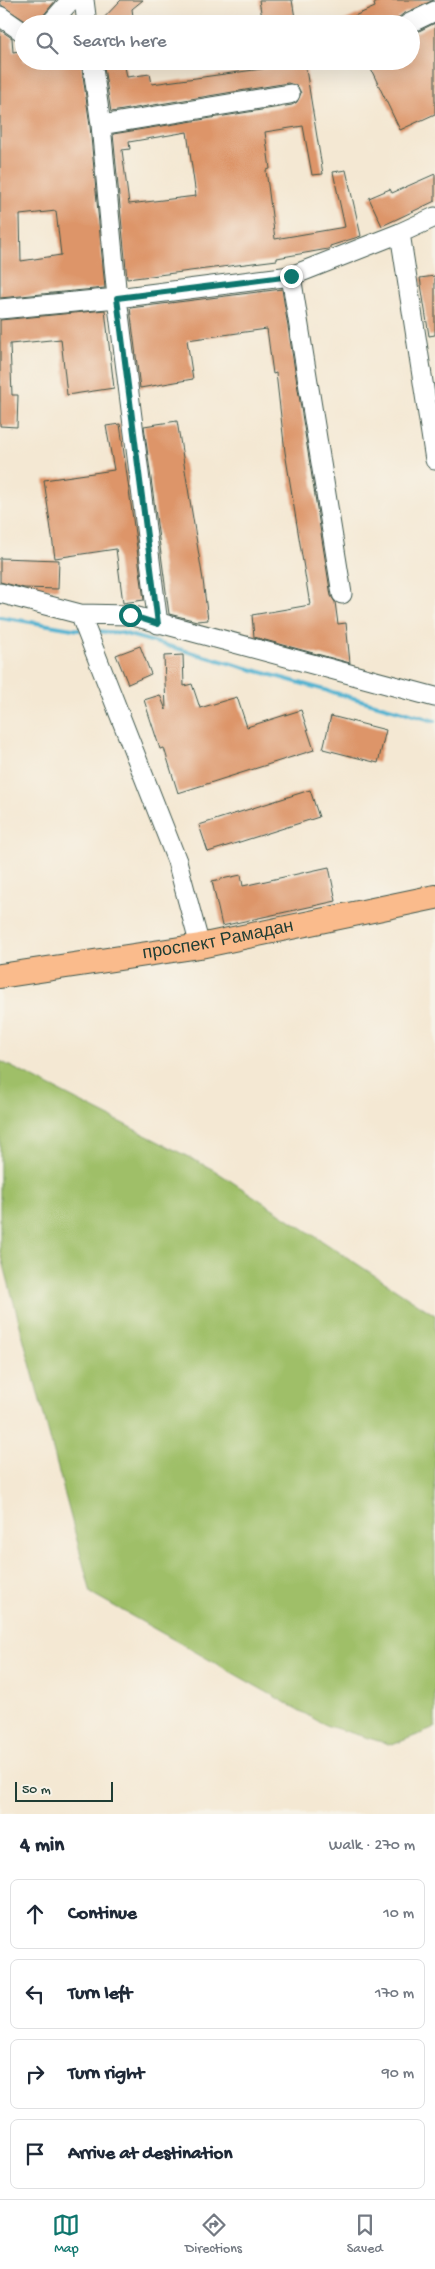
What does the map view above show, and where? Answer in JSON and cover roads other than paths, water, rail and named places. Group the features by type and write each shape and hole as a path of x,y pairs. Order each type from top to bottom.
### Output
{"main road":[{"name":"проспект Рамадан","path":"0,976 200,946 435,897"}],"street":[{"path":"58,15 71,0"},
{"path":"84,0 86,15"},
{"path":"420,18 435,11"},
{"path":"0,16 15,27"},
{"path":"93,70 101,125 117,298 158,624"},
{"path":"101,125 290,94"},
{"path":"0,309 117,298 291,276 400,233 435,217"},
{"path":"400,233 435,460"},
{"path":"291,276 342,594"},
{"path":"0,593 82,620 130,615 435,697"},
{"path":"82,620 177,861 200,946"}],"waterway":[{"path":"0,617 79,630"},
{"path":"94,631 122,633 435,721"}]}
